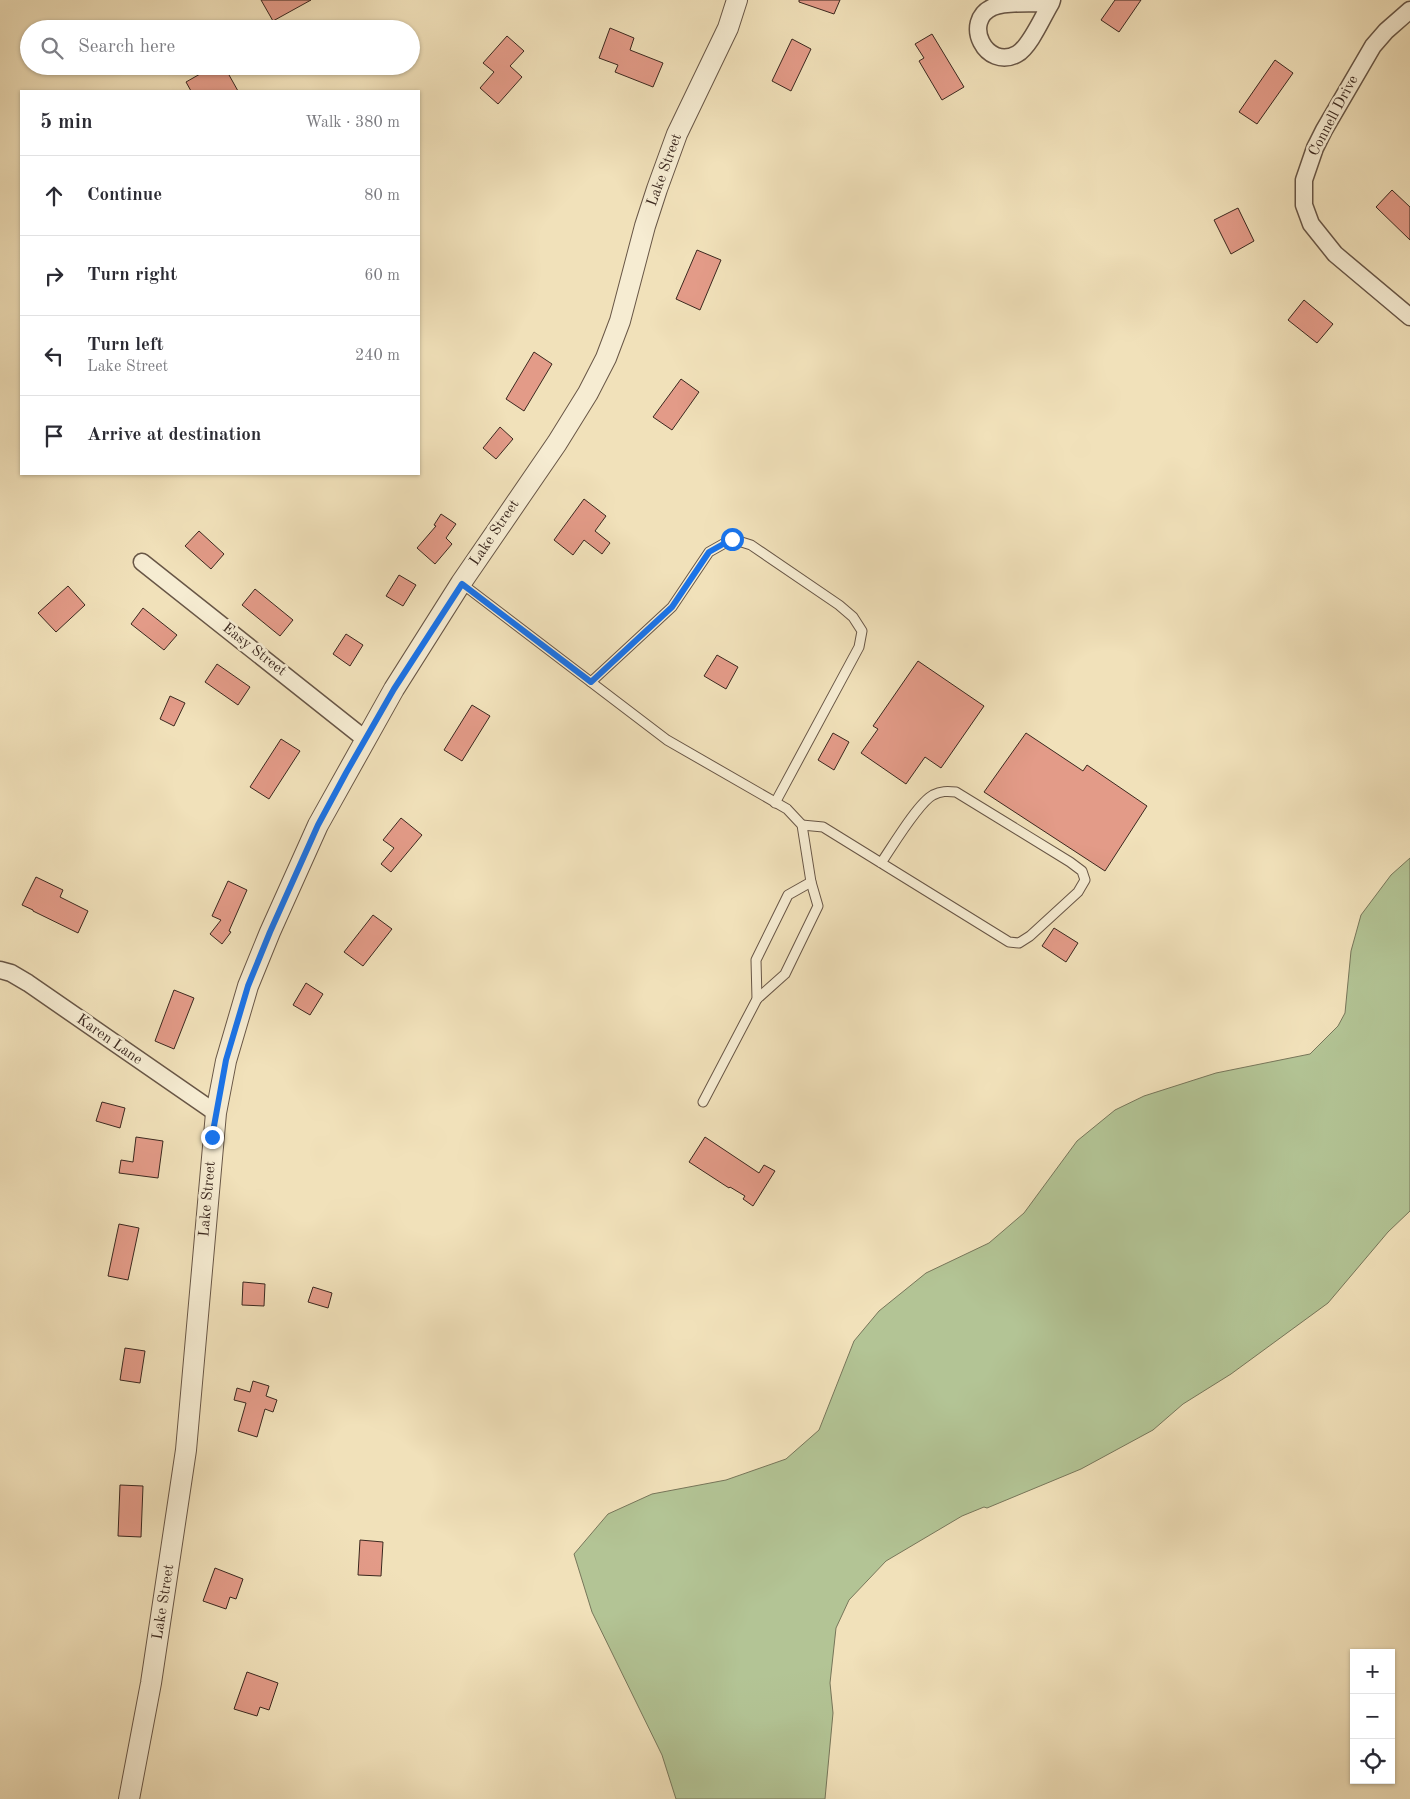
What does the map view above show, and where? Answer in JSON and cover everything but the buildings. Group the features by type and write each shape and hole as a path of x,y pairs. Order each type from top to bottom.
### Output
{"street":[{"name":"Lake Street","path":"129,1799 151,1683 186,1450 216,1113 226,1060 248,986 318,825 394,689 557,443 588,393 606,358 620,321 645,226 677,134 728,28 737,0"},
{"path":"1052,2 1025,47 1018,54 1008,57 997,57 988,52 981,44 978,34 979,24 988,10 1002,5 1052,2"},
{"name":"Connell Drive","path":"1410,10 1386,31 1373,46 1324,130 1315,148 1304,180 1304,205 1311,224 1335,254 1410,317"},
{"name":"Easy Street","path":"142,562 366,739"},
{"name":"Karen Lane","path":"0,970 11,973 28,983 216,1113"}],"lane":[{"path":"591,682 672,607 709,552 732,539 751,545 839,605 853,617 862,631 859,647 775,803"},
{"path":"462,584 667,740 786,809 802,825 811,882 818,906 785,974 757,999 703,1102"},
{"path":"802,825 823,827 881,863 1009,942 1019,943 1030,936 1078,892 1085,880 1082,871 1070,862 956,792 944,791 931,796 920,808 881,863"},
{"path":"757,999 756,960 788,896 811,882"}],"green space":[{"path":"1410,858 1410,1211 1388,1232 1328,1303 1231,1374 1183,1404 1153,1430 1081,1469 987,1508 984,1507 962,1516 886,1561 849,1600 836,1628 830,1683 833,1713 825,1799 676,1799 662,1755 592,1612 574,1554 608,1514 652,1494 726,1480 786,1459 819,1430 854,1341 879,1311 926,1273 989,1243 1024,1213 1077,1141 1115,1110 1144,1096 1216,1073 1310,1054 1338,1026 1345,1013 1351,951 1361,915 1391,875"}],"route":[{"path":"212,1137 226,1060 248,986 318,825 394,689 462,584 591,682 672,607 709,552 732,539"}]}
